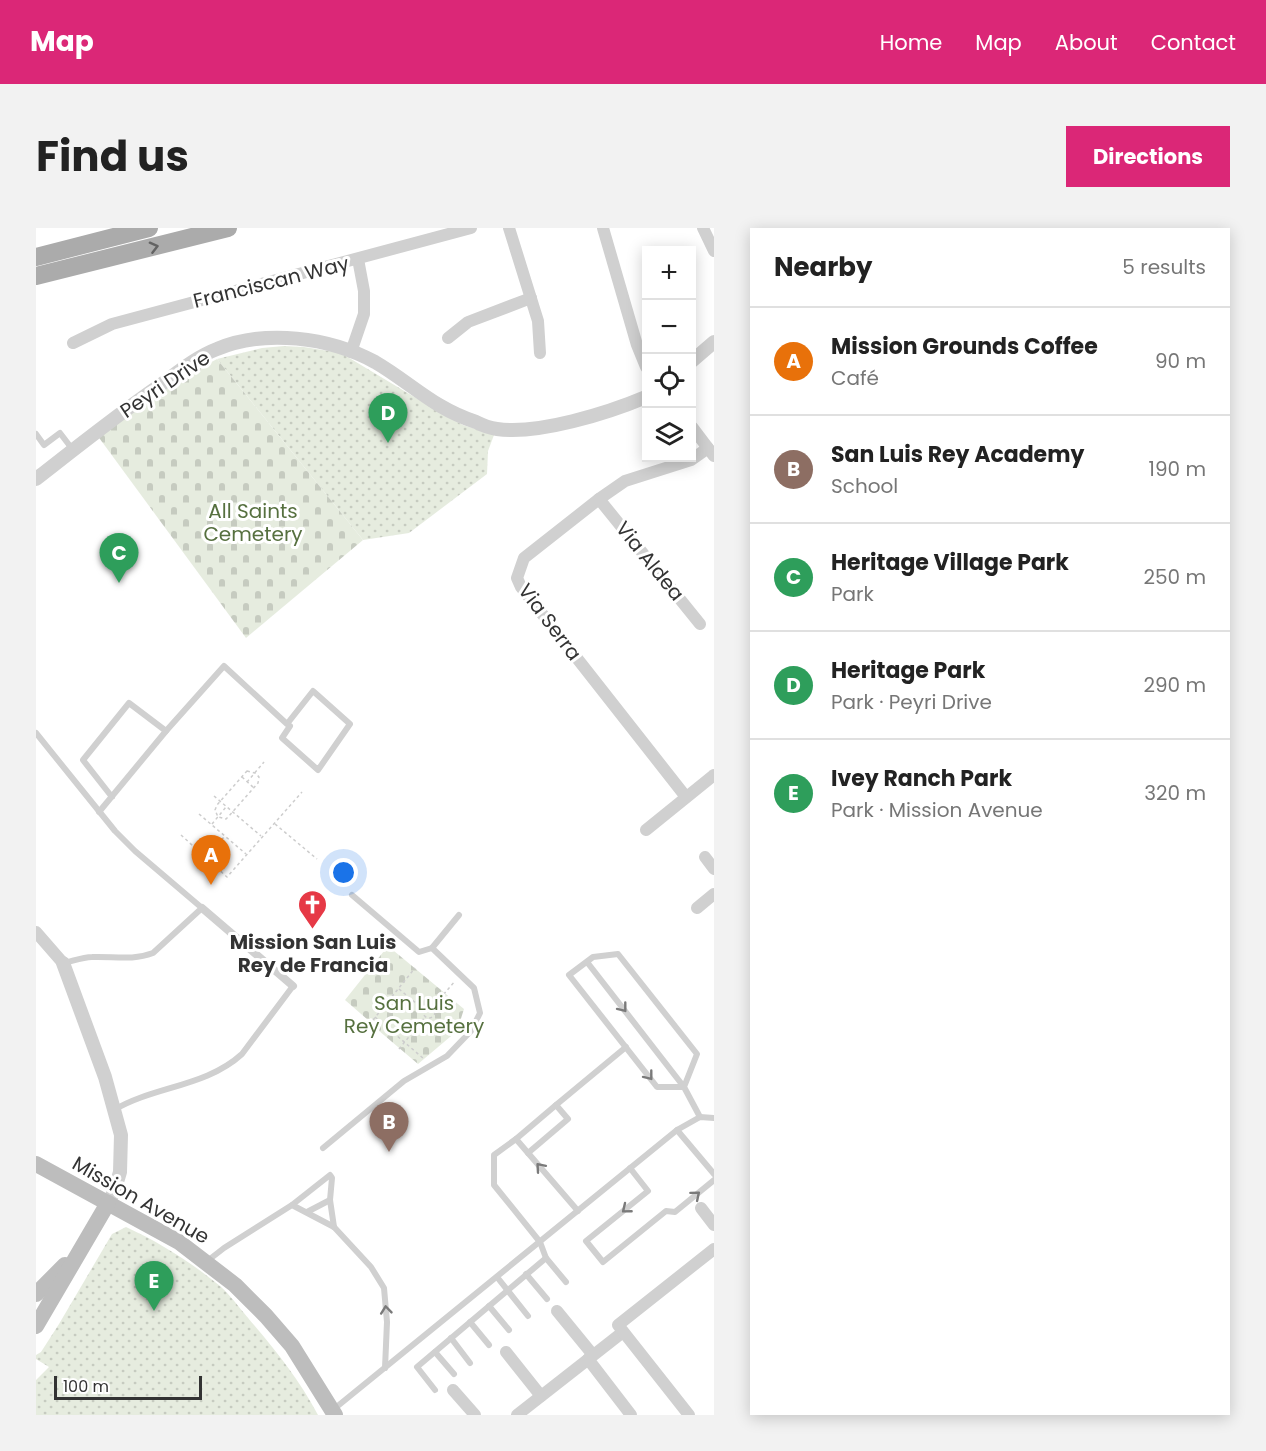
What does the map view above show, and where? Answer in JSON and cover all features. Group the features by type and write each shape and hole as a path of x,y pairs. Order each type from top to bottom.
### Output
{"main road":[{"path":"36,276 228,228"},
{"path":"55,272 76,260 129,243 140,229"},
{"path":"36,257 140,229"},
{"name":"Mission Avenue","path":"36,1164 179,1242 235,1285 292,1346 334,1413"},
{"path":"36,1326 108,1203"},
{"path":"36,1294 82,1248"}],"street":[{"name":"Franciscan Way","path":"73,343 112,324 471,228"},
{"path":"509,228 538,321 540,353"},
{"path":"603,228 642,357"},
{"path":"703,228 714,251"},
{"path":"351,352 364,314 364,291 358,260"},
{"path":"448,338 468,321 531,298"},
{"name":"Peyri Drive","path":"36,478 195,360 216,349 256,339 281,336 351,352 374,362 454,415 495,429 533,430 624,406 642,399"},
{"path":"696,358 714,342"},
{"path":"696,432 711,452"},
{"name":"Via Serra","path":"686,797 521,587 517,578 524,558 599,499 626,481 711,452"},
{"name":"Via Aldea","path":"599,499 700,624"},
{"path":"646,830 714,775"},
{"path":"705,857 714,869"},
{"path":"697,908 714,894"},
{"path":"202,908 293,986"},
{"path":"36,932 63,963 105,1077 121,1135 120,1172 108,1203"},
{"path":"701,1208 714,1225"},
{"path":"517,1415 533,1410 541,1396 591,1358 620,1328 714,1249"},
{"path":"558,1311 631,1415"},
{"path":"620,1328 690,1415"},
{"path":"506,1352 541,1396"},
{"path":"453,1389 475,1415"}],"lane":[{"path":"36,434 44,445 60,433 73,450"},
{"path":"99,812 224,666 287,724 290,726 282,738 318,770 350,724 313,691 287,724"},
{"path":"112,798 83,760 122,711 129,703 166,731"},
{"path":"36,733 99,812 135,851 202,908 153,953 143,957 132,959 89,957 63,963"},
{"path":"352,895 419,952 432,948 459,915"},
{"path":"323,1148 404,1081 447,1056 471,1031 480,1013 474,988 432,948"},
{"path":"618,954 697,1054 684,1087 657,1087 569,975 594,957 618,954"},
{"path":"587,962 684,1087 700,1117"},
{"path":"114,1110 129,1101 196,1082 232,1063 242,1054 293,986"},
{"path":"566,1282 546,1258 540,1242 494,1185 494,1155 626,1047"},
{"path":"528,1153 568,1119 556,1105"},
{"path":"334,1413 385,1368 677,1130 700,1117 714,1118"},
{"path":"677,1130 714,1174"},
{"path":"516,1139 578,1211"},
{"path":"630,1168 648,1191 586,1241 603,1262 666,1211 675,1212 714,1180"},
{"path":"206,1262 291,1205 330,1175 332,1178 330,1200 334,1227"},
{"path":"307,1212 330,1200"},
{"path":"291,1205 334,1227 370,1268 384,1288 387,1322 385,1368"},
{"path":"435,1390 417,1367 546,1258"},
{"path":"526,1274 547,1299"},
{"path":"497,1277 528,1316"},
{"path":"489,1306 509,1330"},
{"path":"470,1322 489,1345"},
{"path":"451,1338 470,1363"},
{"path":"435,1352 454,1374"}],"path":[{"path":"247,782 264,762"},
{"path":"247,771 255,773 259,780 254,788 226,819 218,817 215,810 241,777 247,771"},
{"path":"241,777 254,788"},
{"path":"181,835 227,877 302,792"},
{"path":"214,796 262,837"},
{"path":"212,825 227,807"},
{"path":"199,814 247,854"},
{"path":"274,824 317,859"},
{"path":"206,858 225,836"},
{"path":"373,1020 415,968"},
{"path":"432,1008 461,974"},
{"path":"398,988 424,1009"},
{"path":"424,1009 432,1008"},
{"path":"425,1017 433,1016 432,1008"},
{"path":"424,1009 425,1017"},
{"path":"375,1017 429,1066"},
{"path":"399,1048 425,1017"}],"green space":[{"path":"284,346 341,353 446,416 463,425 494,435 488,451 487,474 409,533 363,540 217,359 262,348"},
{"name":"All Saints Cemetery","path":"217,359 363,540 246,638 97,435 184,377"},
{"name":"San Luis Rey Cemetery","path":"388,946 464,1009 457,1031 418,1064 378,1030 380,1026 371,1018 368,1020 345,1000"},
{"path":"126,1227 175,1254 224,1290 286,1364 318,1415 36,1415 36,1380 49,1367 36,1359 36,1355 41,1352 59,1324 112,1234"}],"place":[{"name":"Heritage Park","path":"388,443"},
{"name":"Heritage Village Park","path":"119,583"},
{"name":"Mission Grounds Coffee","path":"211,885"},
{"name":"Mission San Luis Rey de Francia","path":"313,930"},
{"name":"San Luis Rey Academy","path":"389,1152"},
{"name":"Ivey Ranch Park","path":"154,1311"}]}
